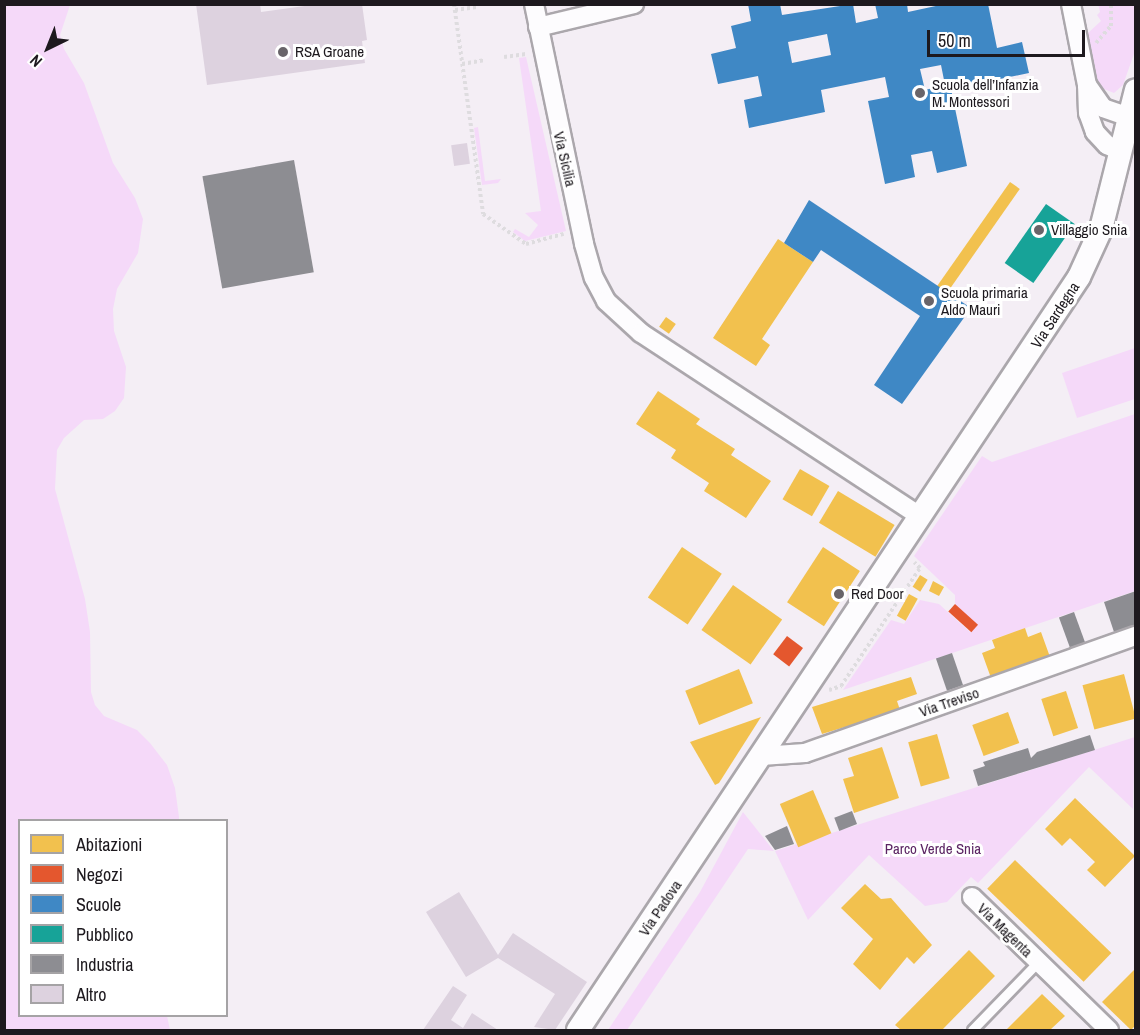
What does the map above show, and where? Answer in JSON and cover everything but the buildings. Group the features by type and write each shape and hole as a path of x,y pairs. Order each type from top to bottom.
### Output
{"street":[{"name":"Via Sicilia","path":"534,4 589,261 598,286 612,307 641,333 920,516"},
{"path":"538,27 634,4"},
{"path":"1071,4 1087,85 1088,113 1095,132 1107,145 1120,151"},
{"path":"1087,85 1103,108 1129,117"},
{"name":"Via Sardegna","path":"760,756 1079,278 1099,235 1136,90"},
{"name":"Via Treviso","path":"760,756 805,753 1136,636"},
{"name":"Via Padova","path":"578,1030 760,756"},
{"name":"Via Magenta","path":"972,897 1109,1030"}],"lane":[{"name":"Via Magenta","path":"972,1030 1038,962"}],"path":[{"path":"477,7 454,7 483,214 526,244 569,233"},
{"path":"462,64 484,60"}],"green space":[{"path":"5,4 70,5 60,35 64,49 84,83 113,163 135,198 143,219 138,253 117,289 113,309 114,331 126,367 124,398 115,411 103,419 84,420 64,438 57,450 55,489 85,599 90,632 91,692 95,705 104,716 137,730 167,765 175,788 179,819 18,819 18,1017 167,1017 170,1030 5,1030"},
{"path":"1098,4 1135,5 1135,51 1123,85 1114,93 1099,87 1088,33 1101,21 1097,15 1100,12"},
{"path":"526,57 566,231 525,241 513,232 515,229 529,237 538,225 525,213 541,211 519,58"},
{"path":"478,127 485,181 501,179 498,183 482,185 474,128"},
{"path":"1135,348 1135,399 1077,418 1062,373"},
{"path":"1135,414 1135,591 843,690 891,620 904,624 920,600 939,604 970,632 977,625 955,604 955,595 914,556 982,456 992,462"},
{"name":"Parco Verde Snia","path":"1135,737 1133,809 1089,767 978,883 971,877 947,902 925,906 869,855 808,920 775,851"},
{"path":"743,812 774,851 748,849 627,1030 608,1030 700,892"}],"place":[{"name":"RSA Groane","path":"283,52"},
{"name":"Scuola dell’Infanzia M. Montessori","path":"920,93"},
{"name":"Villaggio Snia","path":"1039,230"},
{"name":"Scuola primaria Aldo Mauri","path":"929,301"},
{"name":"Red Door","path":"839,594"}]}
